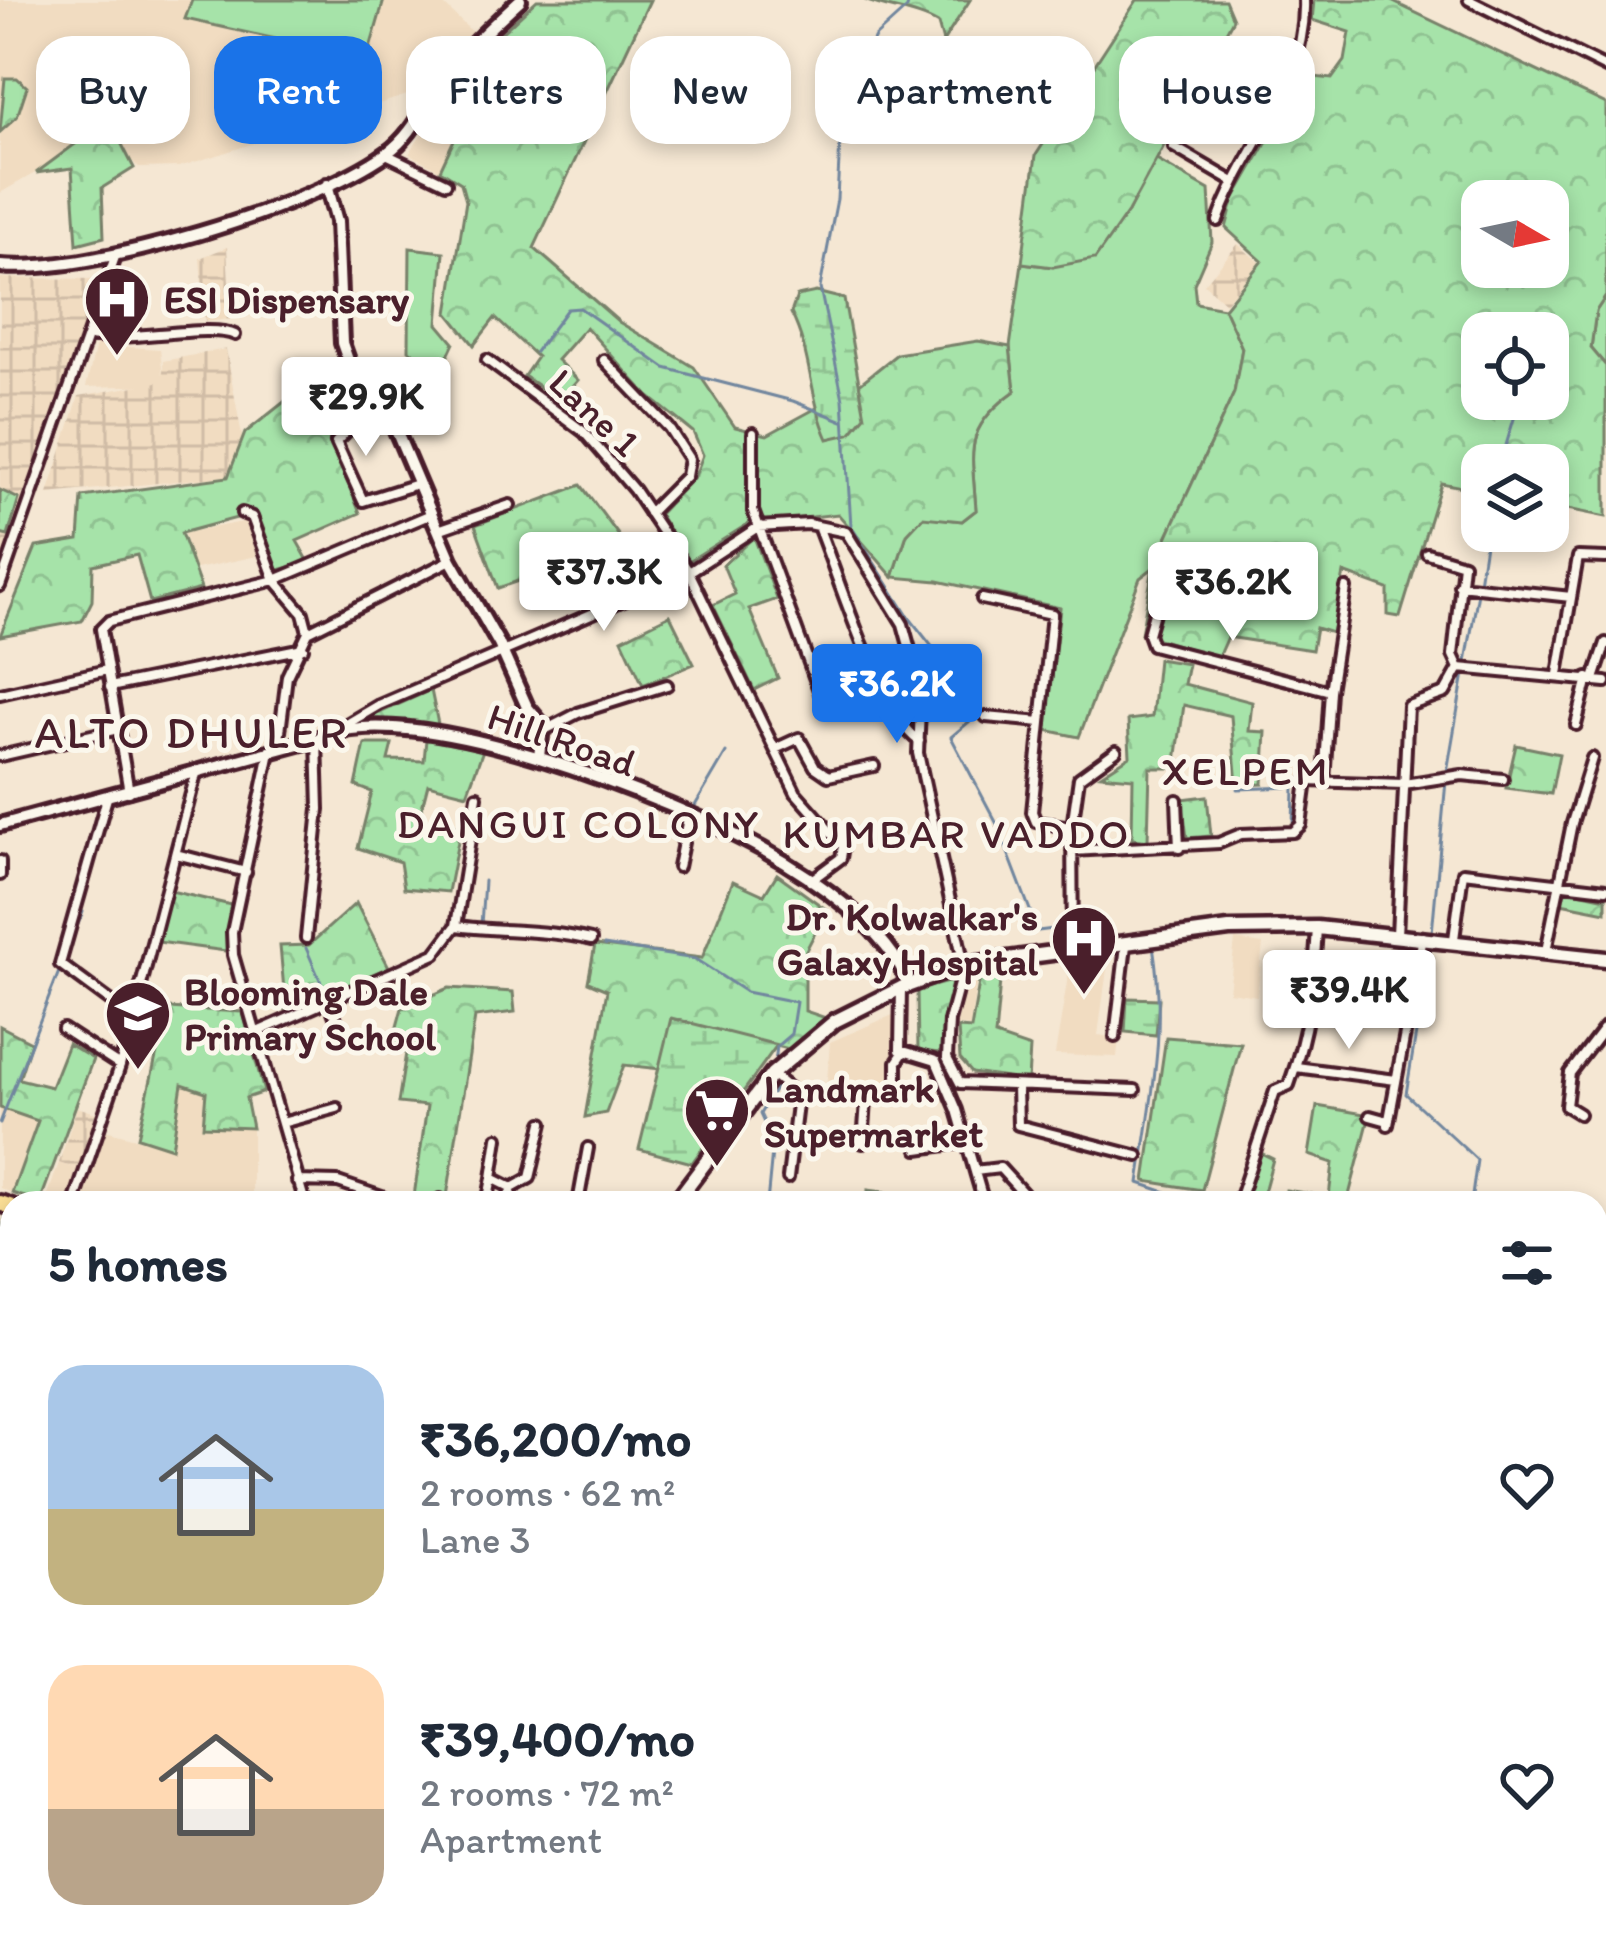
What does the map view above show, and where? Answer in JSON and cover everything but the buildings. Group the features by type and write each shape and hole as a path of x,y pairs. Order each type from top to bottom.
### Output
{"main road":[{"path":"685,1191 772,1074 835,1021 905,986 964,965 1073,954 1229,929 1317,928 1454,939 1606,959"}],"street":[{"path":"0,266 22,268 117,253 245,216 327,185 386,154 412,131 441,82 476,40 520,0"},
{"path":"1218,221 1232,182 1292,79 1304,0"},
{"path":"1468,0 1606,68"},
{"path":"1176,144 1232,182"},
{"path":"386,154 446,183"},
{"path":"327,185 337,221 342,343 349,363 378,400 451,560 544,731 539,758"},
{"path":"0,586 117,253"},
{"path":"90,336 151,339 223,328 235,335"},
{"name":"Lane 1","path":"487,360 584,432 689,572 796,793 843,846 841,857 810,881"},
{"path":"604,360 669,428 689,459 686,476 649,513"},
{"path":"378,400 336,442 354,486 363,501 417,484"},
{"path":"753,433 749,482 758,527 823,701"},
{"path":"437,531 510,505"},
{"path":"242,513 252,517 275,580 303,613 308,632 287,676 232,932 233,955 300,1191"},
{"path":"129,792 101,628 109,621 275,580 429,515"},
{"path":"0,826 317,740 379,705 689,572 758,527 808,524 846,532 902,624 921,688 919,740 964,965 949,1022 946,1058 960,1083 1135,1090"},
{"path":"819,529 877,669 883,698 903,731 919,740"},
{"path":"1426,553 1463,564 1453,655 1459,668"},
{"path":"1558,674 1578,557 1606,558"},
{"path":"308,632 451,560"},
{"path":"1162,584 1148,634 1152,645 1330,691"},
{"path":"1459,585 1571,597"},
{"path":"1324,781 1330,691 1346,588"},
{"path":"982,599 1052,614 1032,812 1036,822 1072,827"},
{"path":"1576,725 1606,643"},
{"path":"110,687 303,648"},
{"path":"1459,668 1606,682"},
{"path":"1397,935 1408,706 1445,693 1459,668"},
{"path":"0,694 107,670"},
{"path":"544,731 578,712 667,685"},
{"path":"986,717 1041,722"},
{"name":"Hill Road","path":"340,728 442,734 539,758 761,849 810,881 901,964 905,986"},
{"path":"0,756 118,729"},
{"path":"775,749 799,738 814,767 828,776 874,766"},
{"path":"306,938 319,808 317,740"},
{"path":"1073,954 1072,827 1079,778 1117,752"},
{"path":"1546,951 1592,758"},
{"path":"78,1191 120,1066 196,774"},
{"path":"1072,851 1179,848 1241,835 1293,832 1301,824 1303,786 1324,781 1404,784 1462,775 1503,779"},
{"path":"255,1033 435,954 456,926 477,796"},
{"path":"107,798 60,964 133,1017"},
{"path":"1177,800 1179,848"},
{"path":"677,867 688,818"},
{"path":"176,854 246,872"},
{"path":"0,861 0,875"},
{"path":"1454,939 1462,872 1606,889"},
{"path":"456,926 515,934 529,927 591,940"},
{"path":"1242,1191 1274,1091 1289,1085 1296,1067 1313,1002 1317,928"},
{"path":"1370,1116 1388,1123 1424,936"},
{"path":"1115,1037 1126,945"},
{"path":"863,1143 866,1101 897,1095 897,1062 904,1053 905,986"},
{"path":"329,1001 341,1033"},
{"path":"1313,1002 1409,1012"},
{"path":"1579,1114 1567,1106 1570,1073 1606,1025"},
{"path":"63,1029 120,1066"},
{"path":"904,1053 928,1055 936,1061 981,1191"},
{"path":"1296,1067 1396,1080"},
{"path":"772,1074 798,1096 788,1178"},
{"path":"1017,1087 1018,1125 1138,1156"},
{"path":"282,1123 337,1108"},
{"path":"511,1191 530,1178 543,1123"},
{"path":"489,1191 499,1138"},
{"path":"918,1149 967,1142"},
{"path":"580,1191 587,1148"},
{"path":"975,1171 1000,1168 1021,1191"},
{"path":"492,1178 512,1188"},
{"path":"298,1185 338,1182 364,1191"},
{"path":"297,1191 298,1185"}],"shaded area":[{"path":"0,0 439,0 473,33 406,36 406,95 382,103 382,36 214,36 214,144 252,144 179,167 139,168 116,144 190,144 190,36 36,36 36,144 86,144 0,193"},
{"path":"415,144 451,144 440,170 409,154"},
{"path":"1238,244 1260,263 1225,303 1204,284"},
{"path":"227,247 231,319 205,322 200,258"},
{"path":"0,278 101,279 0,568"},
{"path":"96,345 160,349 164,385 86,387"},
{"path":"226,349 249,474 48,494 79,396 163,381 163,361"},
{"path":"248,521 257,556 192,570 184,533"},
{"path":"1235,940 1263,944 1257,996 1229,992"},
{"name":"Dr. Kolwalkar's Galaxy Hospital","path":"1109,954 1098,1035 1119,1038 1117,1057 1055,1055 1071,958"},
{"path":"966,971 978,972 970,1027 955,1025"},
{"path":"895,1014 895,1091 826,1096 830,1042"},
{"path":"181,1084 206,1092 203,1126 252,1128 252,1191 83,1191 105,1130 147,1141"},
{"path":"77,1107 99,1114 80,1170 59,1163"},
{"path":"0,1108 38,1120 13,1191 0,1188"},
{"path":"59,1163 80,1170 73,1191 49,1191"}],"green space":[{"path":"192,0 384,0 374,36 262,36 185,19"},
{"path":"537,0 650,0 606,94 606,36 498,36"},
{"path":"865,0 970,0 947,36 941,36 938,24"},
{"path":"1137,0 1225,0 1233,19 1224,36 1119,36 1119,144 1165,144 1128,212 1095,259 1053,267 1022,263 1036,155 1043,144 1095,144 1095,64"},
{"path":"1314,0 1389,0 1606,104 1606,296 1596,311 1591,348 1606,366 1606,517 1569,509 1569,444 1461,444 1461,487 1441,483 1400,617 1388,615 1388,589 1344,573 1332,633 1316,628 1312,650 1227,637 1218,657 1141,634 1153,568 1234,393 1242,348 1224,308 1262,261 1226,228 1233,201 1266,144 1315,144 1315,77 1332,79 1345,61 1350,32 1312,20"},
{"path":"5,78 17,78 27,87 17,117 0,132"},
{"path":"75,144 122,144 134,168 102,188 104,237 77,244 72,168 36,173"},
{"path":"452,144 583,144 534,248 619,322 694,367 735,427 767,435 857,386 897,354 978,341 1010,347 1015,391 986,417 974,442 976,510 962,521 923,517 907,534 893,577 838,514 748,524 689,561 659,514 695,476 703,455 693,432 648,396 586,327 557,360 578,380 560,401 524,376 537,357 495,318 474,345 448,313 466,201 461,183 440,170"},
{"path":"1153,158 1209,190 1212,242 1194,284 1196,303 1224,308 1242,348 1234,393 1153,568 1140,578 1079,737 1046,730 1060,608 938,581 893,577 907,534 924,516 962,521 976,510 974,442 986,417 1015,391 1010,347 1022,263 1053,267 1128,212"},
{"path":"410,248 444,252 438,324 454,343 440,373 409,350"},
{"path":"816,292 844,299 865,416 850,434 828,439 791,313 797,296"},
{"path":"1606,296 1606,366 1591,348 1596,311"},
{"path":"337,360 363,400 330,440 360,513 297,541 309,562 275,571 255,513 181,533 201,589 150,602 137,555 93,565 92,601 82,621 0,636 36,547 79,540 82,497 228,477 245,433"},
{"path":"581,485 625,544 498,588 475,525"},
{"path":"0,490 19,499 8,536 0,534"},
{"path":"754,537 777,599 749,609 778,678 754,690 713,605 735,594 723,565"},
{"path":"670,615 694,664 643,685 622,639"},
{"path":"1158,659 1188,664 1184,684 1252,702 1249,731 1266,732 1263,784 1237,785 1231,716 1184,705 1175,768 1150,768 1148,841 1132,839 1133,778 1101,775 1130,756 1128,720 1152,717"},
{"path":"431,690 439,729 373,723 373,716"},
{"path":"426,739 483,750 467,794 428,784 419,819 461,826 448,892 404,888 400,862 358,848 372,792 356,786 365,744 392,744 388,760 424,761"},
{"path":"1516,745 1559,754 1551,794 1506,788"},
{"path":"1207,796 1211,836 1187,838 1182,799"},
{"path":"777,874 827,910 805,952 805,1011 826,1018 789,1049 681,1023 671,1070 624,1065 606,1113 585,1117 607,990 588,982 595,945 702,958 733,881 764,895"},
{"path":"1565,889 1606,898 1606,912 1561,903"},
{"path":"171,891 235,906 226,951 158,942"},
{"path":"356,903 389,967 286,1012 280,946 309,945"},
{"path":"1001,970 995,1036 1030,1048 1028,1081 972,1073 960,1059 958,1028 971,1029 981,971"},
{"path":"952,981 941,1053 918,1051 917,990"},
{"path":"449,988 513,992 515,1012 475,1017 448,1191 415,1191 427,1106 398,1103 406,1053 391,1049 402,1008"},
{"path":"1127,998 1159,999 1156,1035 1125,1032"},
{"path":"167,1008 243,1012 264,1092 246,1098 252,1128 203,1126 206,1092 182,1084 172,1148 138,1137"},
{"path":"671,1018 777,1045 692,1163 639,1149"},
{"path":"0,1026 31,1042 19,1079 51,1087 68,1044 93,1059 44,1191 13,1191 38,1121 0,1108"},
{"path":"1166,1037 1241,1043 1202,1190 1145,1181"},
{"path":"1317,1106 1370,1115 1350,1191 1330,1191 1333,1163 1309,1155"},
{"path":"1259,1152 1273,1159 1264,1191 1246,1191"}],"waterway":[{"path":"909,0 907,8 875,37 842,101 837,199 820,288 843,399 851,526 908,616 967,691 970,721 951,737 997,824 1038,931 1077,926 1081,941 1129,937"},
{"path":"535,352 567,309 580,308 665,368 793,401 843,421"},
{"path":"1506,444 1514,420"},
{"path":"1479,583 1484,552"},
{"path":"1447,772 1478,592"},
{"path":"693,809 726,753"},
{"path":"1432,933 1446,781"},
{"path":"1238,789 1294,787 1293,826"},
{"path":"459,872 468,817"},
{"path":"693,818 694,829"},
{"path":"1239,839 1293,836"},
{"path":"481,925 484,881"},
{"path":"68,949 83,912"},
{"path":"1431,942 1406,1094 1477,1160 1473,1191"},
{"path":"604,945 695,959 746,992 796,1002 791,1034 777,1046 775,1063"},
{"path":"1153,945 1158,1036 1139,1183 1163,1191"},
{"path":"306,948 327,996 376,974"},
{"path":"0,1123 60,969"},
{"path":"768,1191 773,1142 760,1114 785,1072 782,1069"}],"place":[{"name":"ESI Dispensary","path":"117,358"},
{"name":"Dr. Kolwalkar's Galaxy Hospital","path":"1084,997"},
{"name":"Blooming Dale Primary School","path":"138,1072"},
{"name":"Landmark Supermarket","path":"717,1169"}],"district":[{"name":"ALTO DHULER","path":"192,732"},
{"name":"XELPEM","path":"1246,770"},
{"name":"DANGUI COLONY","path":"579,823"},
{"name":"KUMBAR VADDO","path":"957,833"}]}
